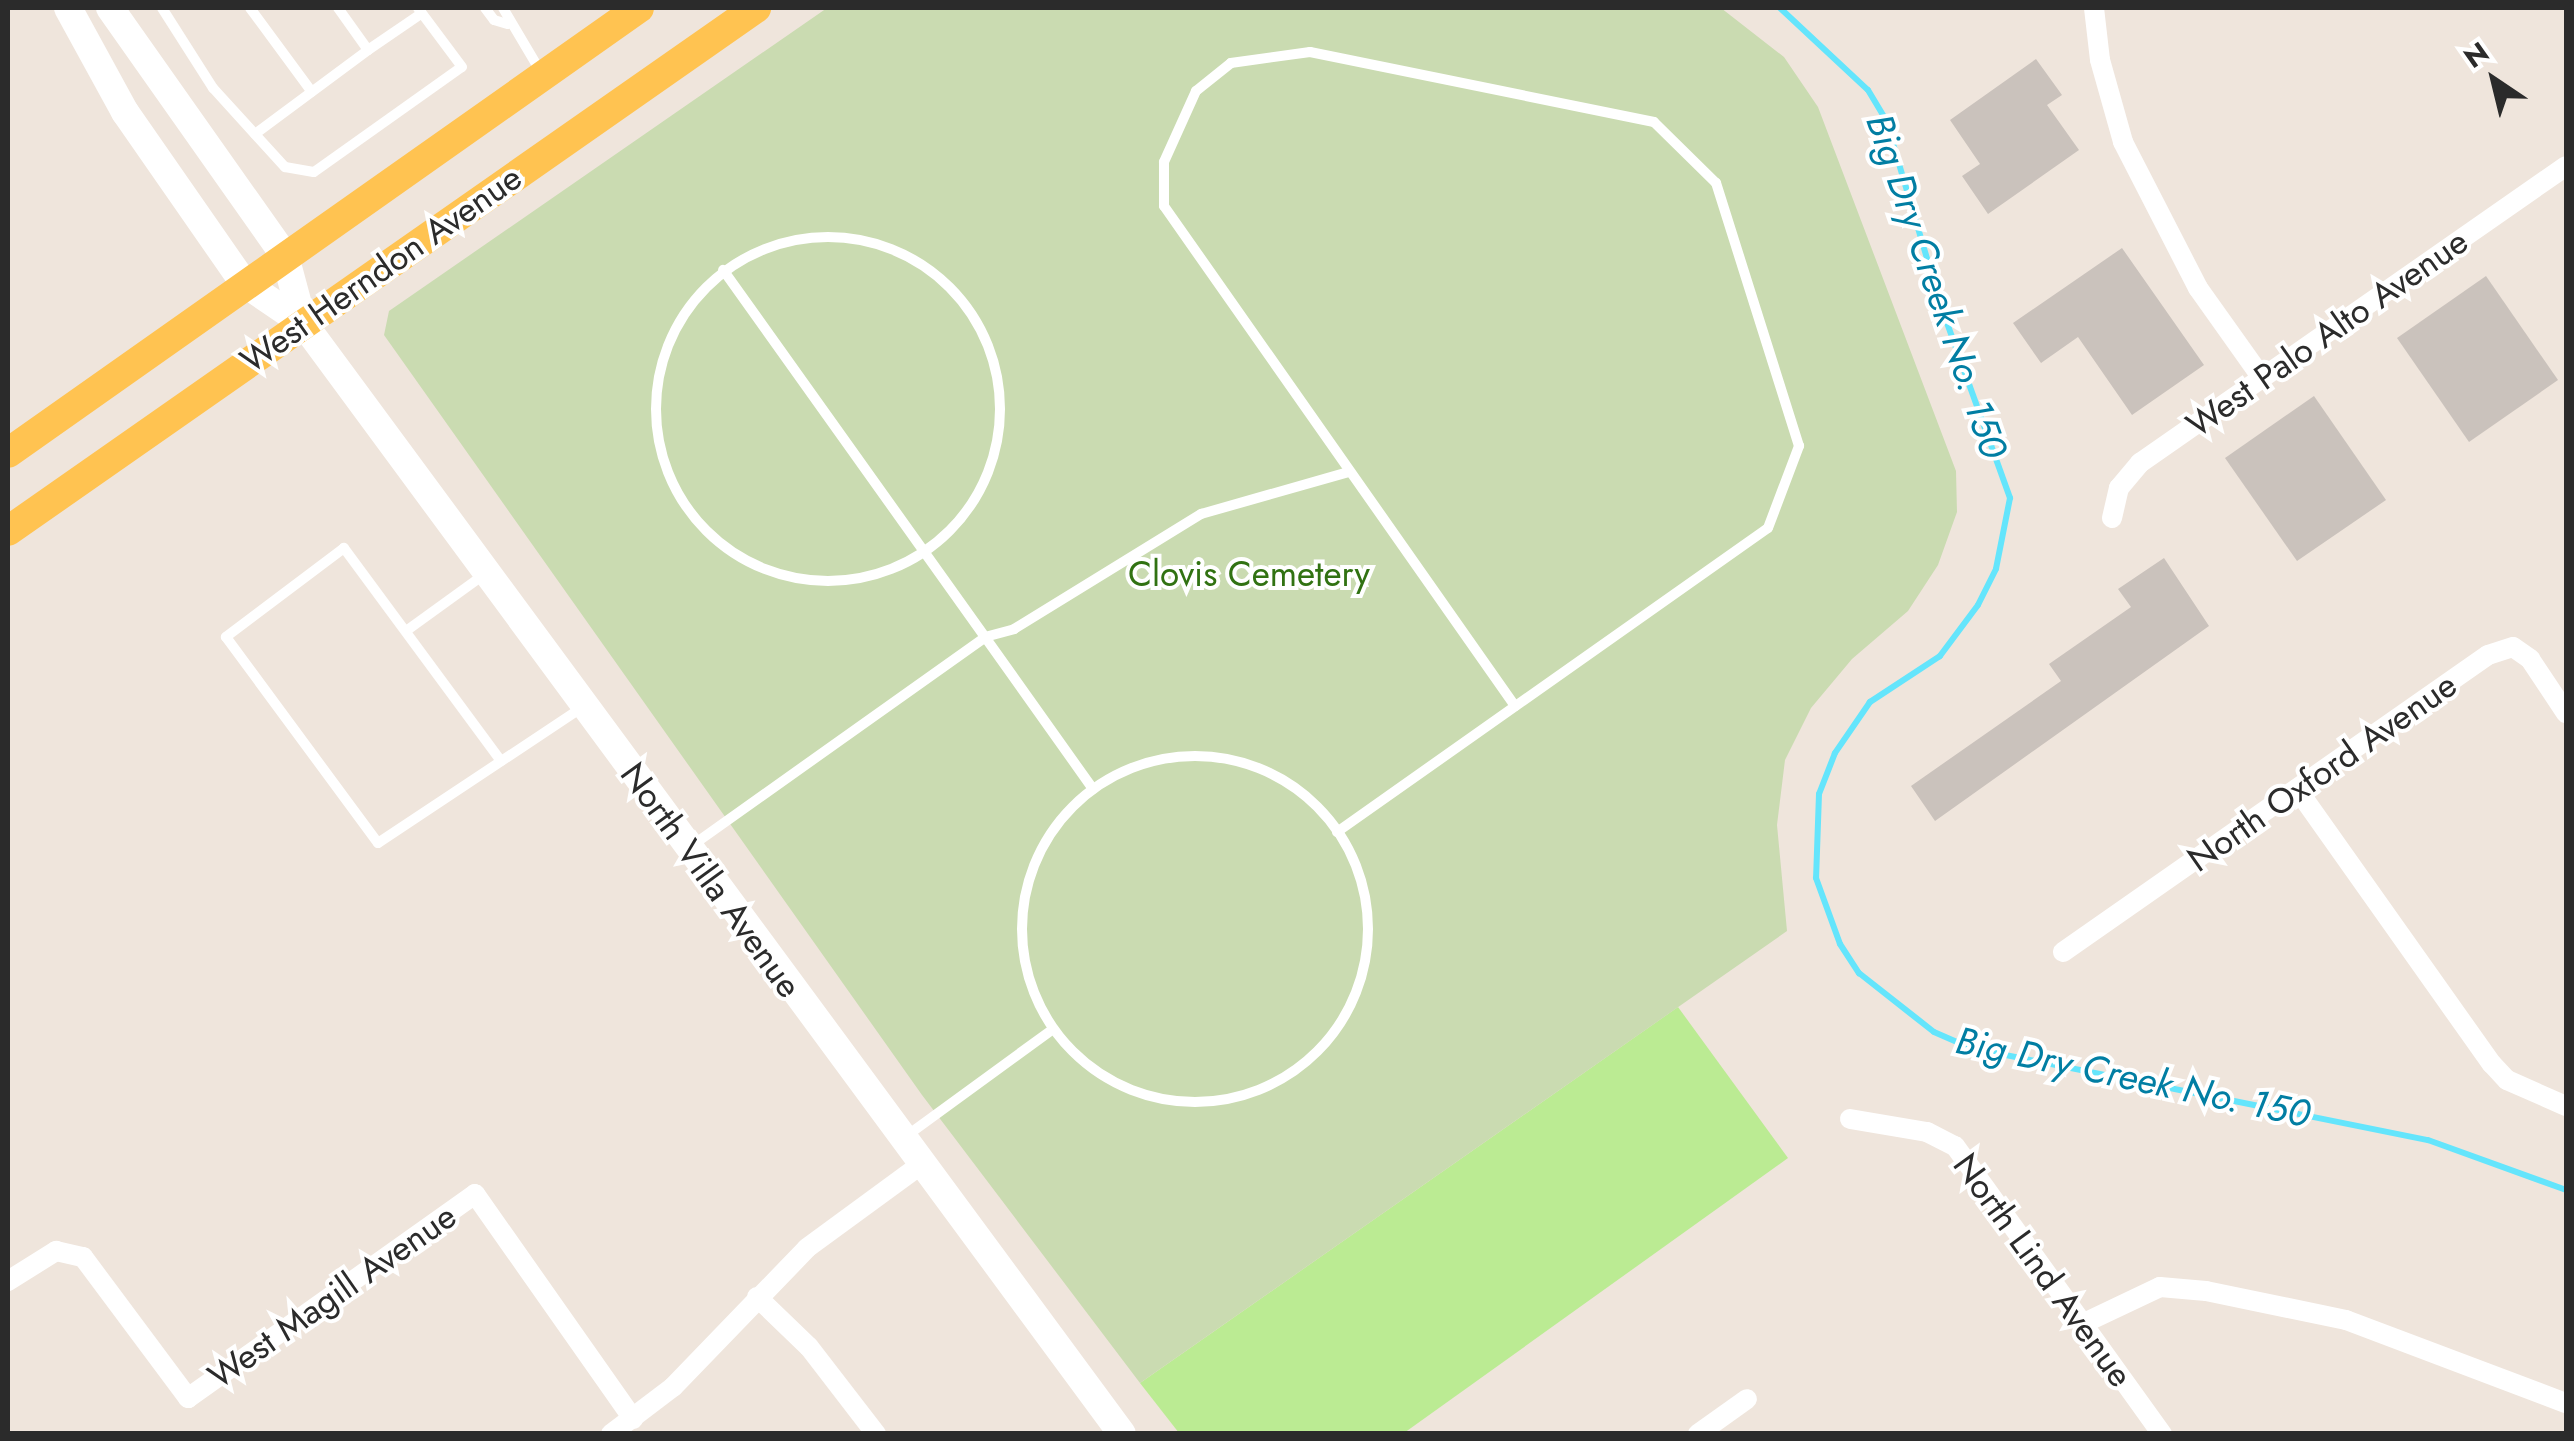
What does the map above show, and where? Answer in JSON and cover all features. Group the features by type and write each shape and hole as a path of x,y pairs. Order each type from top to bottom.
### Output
{"main road":[{"name":"North Villa Avenue","path":"68,8 125,112 244,284 303,323 919,1166 1122,1434"},
{"name":"North Villa Avenue","path":"110,8 285,256 303,323"},
{"name":"West Herndon Avenue","path":"8,453 639,8"},
{"name":"West Herndon Avenue","path":"8,531 756,8"}],"street":[{"path":"2094,8 2100,60 2123,142 2198,288 2262,378"},
{"name":"West Palo Alto Avenue","path":"2112,518 2126,476 2566,166"},
{"name":"North Oxford Avenue","path":"2063,952 2488,655 2513,646 2566,714"},
{"path":"2296,789 2492,1064 2508,1080 2566,1106"},
{"name":"North Lind Avenue","path":"1850,1119 1928,1132 1955,1146 2162,1434"},
{"path":"611,1434 674,1387 757,1296 856,1208 919,1166"},
{"name":"West Magill Avenue","path":"8,1281 44,1255 68,1250 93,1268 188,1398 475,1194 632,1418"},
{"path":"2082,1324 2160,1286 2206,1291 2346,1320 2566,1403"},
{"path":"757,1296 810,1347 876,1434"},
{"path":"1698,1434 1747,1399"}],"lane":[{"path":"162,8 213,88 285,167 314,172 462,67 420,10 255,134"},
{"path":"250,8 312,92"},
{"path":"338,8 368,50"},
{"path":"485,8 494,20 507,24"},
{"path":"503,8 507,24 542,74"},
{"path":"1337,832 1768,528 1799,446 1716,183 1690,151 1654,122 1310,52 1232,62 1196,91 1164,162 1164,206 1515,706"},
{"path":"833,237 867,240 914,258 953,288 982,329 998,376 1000,426 988,475 970,504 925,552 881,574 833,582 784,577 740,558 702,528 673,489 657,443 654,395 662,363 689,305 723,270 767,246 833,237"},
{"path":"723,270 1093,789"},
{"path":"689,848 986,637 1014,629 1201,514 1348,472"},
{"path":"500,761 344,548 226,637 378,843 584,706"},
{"path":"406,630 486,572"},
{"path":"1174,759 1243,762 1291,784 1337,832 1356,864 1368,915 1364,966 1345,1016 1313,1056 1270,1086 1225,1100 1178,1102 1133,1092 1092,1070 1054,1029 1035,998 1022,953 1022,906 1051,834 1093,789 1140,765 1174,759"},
{"path":"900,1140 1054,1029"}],"green space":[{"name":"Clovis Cemetery","path":"827,8 1721,8 1784,57 1818,107 1956,471 1957,512 1938,565 1908,611 1852,659 1811,708 1785,760 1777,825 1787,931 1140,1383 922,1095 384,335 389,311"},
{"path":"1678,1007 1788,1158 1404,1433 1179,1433 1140,1383"}],"building":[{"path":"2036,59 2062,95 2047,105 2079,150 1988,214 1962,176 1980,164 1950,120"},
{"path":"2122,248 2204,365 2132,415 2078,337 2041,363 2013,323"},
{"path":"2486,276 2558,380 2469,442 2397,338"},
{"path":"2314,396 2386,500 2297,561 2225,458"},
{"path":"2164,558 2209,626 1935,821 1911,786 2061,681 2049,664 2131,607 2118,589"}],"waterway":[{"name":"Big Dry Creek No. 150","path":"1780,8 1868,90 1886,120 1942,309 2010,498 1996,569 1978,605 1940,656 1870,702 1835,753 1819,794 1816,878 1840,944 1859,973 1934,1032 1971,1048 2428,1140 2566,1190"}]}
